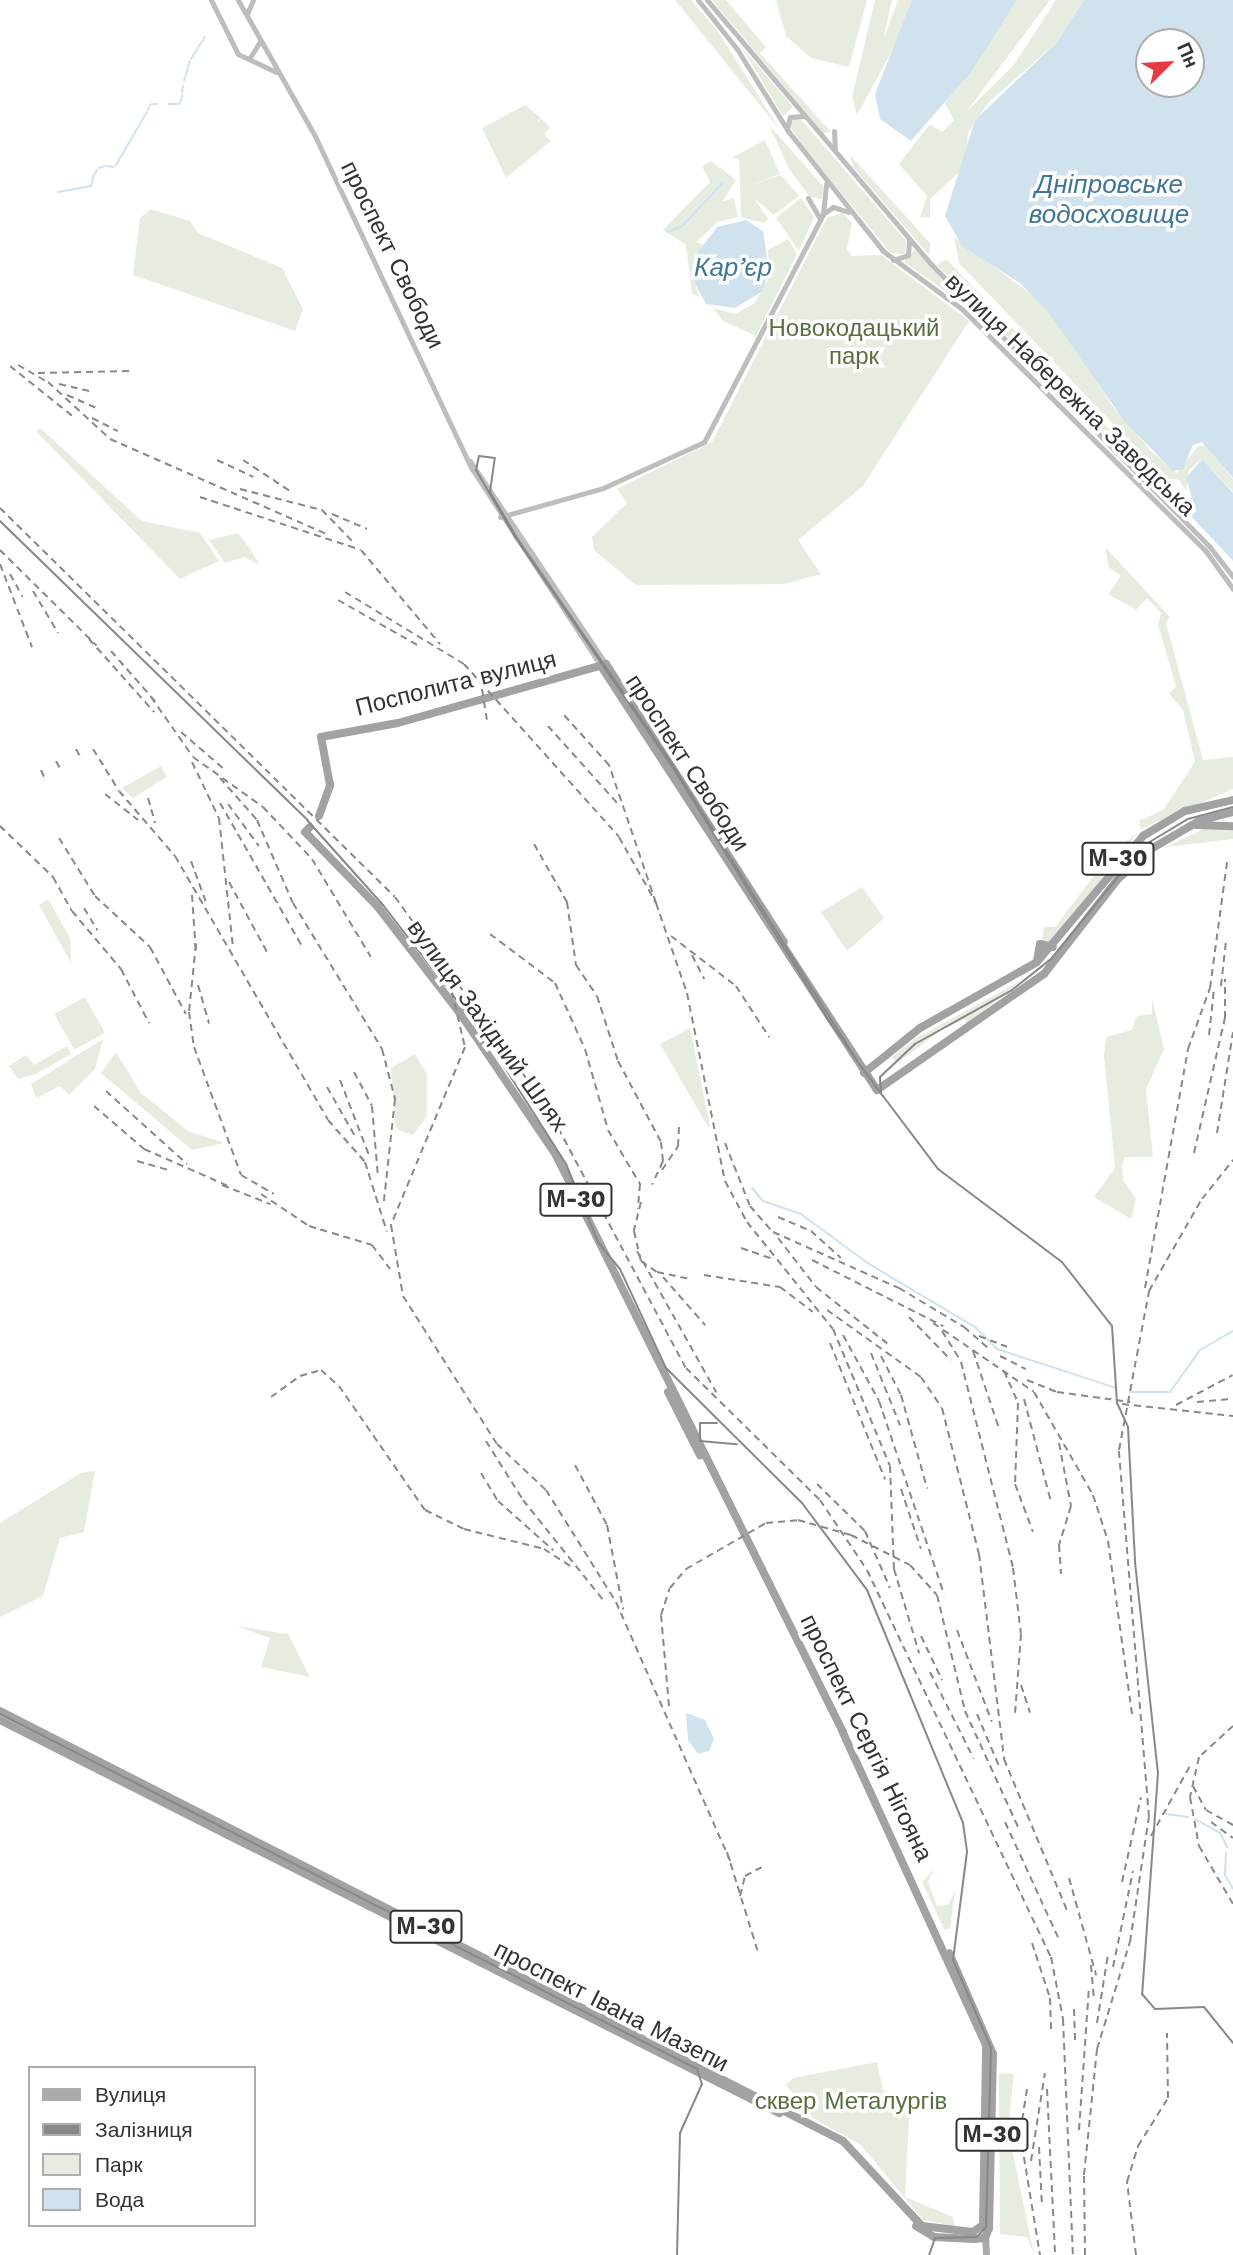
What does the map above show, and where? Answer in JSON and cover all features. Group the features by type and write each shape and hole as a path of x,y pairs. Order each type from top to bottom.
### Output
{"highway":[{"name":"Посполита вулиця","path":"320,816 330,785 321,737 398,723 494,691 603,665"},
{"name":"проспект Свободи","path":"603,665 879,1088 1036,980 1075,938"},
{"path":"1217,801 1233,793"},
{"name":"М-30","path":"866,1071 920,1028 1037,962 1040,944 1053,947 1123,853 1191,809 1217,801 1233,800"},
{"path":"1191,809 1193,824 1233,826"},
{"name":"М-30","path":"1075,938 1125,871 1193,824 1233,813"},
{"name":"вулиця Західний Шлях","path":"307,829 377,906 516,1093 572,1184 663,1377"},
{"path":"1065,931 1075,938"},
{"name":"проспект Сергія Нігояна","path":"663,1377 751,1543 947,1951 993,2054 985,2238"},
{"name":"проспект Івана Мазепи","path":"0,1711 843,2141 922,2226 973,2232"},
{"name":"проспект Івана Мазепи","path":"0,1720 843,2145 926,2235 985,2238"},
{"name":"проспект Сергія Нігояна","path":"947,1951 987,2047 984,2222"},
{"path":"973,2232 984,2222"}],"main road":[{"path":"211,0 246,58 278,74"},
{"name":"проспект Свободи","path":"238,0 315,136 466,457 603,665"},
{"path":"247,17 253,0"},
{"name":"вулиця Набережна Заводська","path":"698,0 737,48 788,131 853,215 892,260 962,309 1205,550 1233,589"},
{"name":"вулиця Набережна Заводська","path":"707,0 907,237 1209,545 1233,577"},
{"path":"246,58 257,55 259,40"},
{"path":"788,131 790,117 806,117"},
{"path":"821,135 834,131 836,154"},
{"path":"502,515 603,488 704,442 822,216 826,200 825,180"},
{"path":"822,216 808,198 826,200"},
{"path":"822,216 838,207 853,215"},
{"path":"892,260 908,255 907,237"},
{"name":"проспект Сергія Нігояна","path":"984,2222 986,2255"},
{"name":"проспект Івана Мазепи","path":"973,2232 985,2238"}],"green space":[{"path":"675,0 691,0 719,33 780,130"},
{"path":"712,0 726,0 766,47 760,53 831,132 823,133"},
{"path":"776,0 867,0 849,67 811,58 786,36"},
{"path":"875,0 892,0 883,40 898,0 912,0 898,40 857,115 852,97"},
{"path":"1017,0 1050,0 967,111 1013,66 1056,0 1084,0 1056,43 988,103 968,133 965,167 930,199 930,218 920,217 927,196 899,164 930,124 942,132 954,120 945,103"},
{"path":"741,46 793,107 783,116 769,93"},
{"path":"525,105 541,118 535,124 542,119 550,128 544,134 551,141 506,178 482,128"},
{"path":"799,117 906,241 905,254 891,253 805,149 790,127 791,118"},
{"path":"769,125 823,186 822,199 810,197 789,169"},
{"path":"765,140 780,174 745,187 781,175 799,196 774,215 754,198 768,219 764,223 741,217 739,160 733,157"},
{"path":"850,155 931,244 929,255 853,167"},
{"path":"711,161 736,180 722,202 734,198 738,217 718,222 696,242 704,245 695,283 699,297 692,293 686,245 663,230 710,182 702,166"},
{"path":"801,198 814,217 799,251 776,218"},
{"path":"151,209 190,221 198,233 282,268 303,309 295,331 133,275 140,218"},
{"name":"Новокодацький парк","path":"842,213 852,223 847,249 852,256 881,255 969,321 863,486 798,540 821,574 784,584 636,585 594,550 592,537 627,503 617,489 712,442 827,218"},
{"path":"954,237 1031,294 1037,289 1114,408 1152,452 1177,473 1198,446 1206,446 1233,479 1233,492 1202,459 1189,470 1186,491 1179,480 1165,478 959,263"},
{"path":"788,239 797,254 756,336 723,321 713,308 735,314 755,303 770,276 768,250"},
{"path":"915,249 963,301 962,303 904,262"},
{"path":"946,259 1161,483 1157,488 937,265"},
{"path":"40,428 142,521 200,533 219,561 180,579 36,431"},
{"path":"238,533 260,565 244,557 225,563 209,540"},
{"path":"1105,547 1170,617 1166,623 1203,760 1233,757 1233,789 1141,829 1139,821 1163,810 1195,762 1183,710 1169,694 1176,686 1158,625 1161,613 1147,598 1136,610 1108,594 1121,576 1109,568"},
{"path":"161,766 167,777 133,798 122,788"},
{"path":"1205,828 1233,830 1233,839 1166,847"},
{"path":"1138,832 1049,946 1042,941 1044,927 1055,927 1109,856"},
{"path":"862,887 884,918 847,951 821,912"},
{"path":"48,899 70,938 71,963 39,905"},
{"path":"1022,980 967,1024 964,1019 941,1030 887,1071 896,1062 892,1057 916,1038"},
{"path":"85,997 105,1033 74,1050 54,1014"},
{"path":"1152,998 1164,1049 1146,1089 1153,1157 1125,1157 1122,1165 1123,1180 1136,1199 1131,1219 1094,1197 1115,1168 1104,1056 1106,1037 1132,1030 1137,1016 1152,1014"},
{"path":"690,1028 710,1126 708,1127 660,1044"},
{"path":"103,1039 95,1069 69,1095 60,1086 36,1098 31,1084"},
{"path":"67,1046 71,1054 36,1074 18,1079 9,1066 26,1055 34,1065"},
{"path":"116,1052 141,1093 188,1131 224,1143 192,1150 101,1073"},
{"path":"415,1054 427,1074 427,1116 413,1135 396,1129 391,1068"},
{"path":"95,1471 84,1532 60,1538 43,1596 0,1617 0,1523 81,1473"},
{"path":"237,1626 288,1634 310,1677 261,1667 270,1638"},
{"path":"934,1869 928,1882 937,1906 948,1905 955,1891 950,1929 944,1929 922,1882"},
{"name":"сквер Металургів","path":"877,2062 883,2090 910,2102 905,2197 953,2217 954,2226 923,2220 861,2145 813,2118 786,2085 793,2078"},
{"path":"999,2073 1014,2074 1008,2130 1034,2255 1027,2237 1000,2234"}],"water":[{"path":"912,0 1017,0 971,72 911,141 880,119 875,94"},
{"name":"Дніпровське водосховище","path":"1084,0 1233,0 1233,478 1202,442 1193,445 1183,469 1173,471 1125,422 1049,313 1020,283 962,246 945,216 975,120 1056,43"},
{"name":"Кар’єр","path":"746,220 763,231 769,270 763,291 735,308 706,304 695,284 699,251 717,227"},
{"path":"1202,459 1233,493 1233,561 1191,516 1196,511 1186,478"},
{"path":"686,1713 705,1720 714,1739 709,1751 698,1754 688,1740"}],"waterway":[{"path":"191,59 205,37"},
{"path":"188,66 190,61"},
{"path":"186,75 188,68"},
{"path":"184,81 185,77"},
{"path":"182,92 183,86"},
{"path":"179,104 182,96"},
{"path":"169,104 177,104"},
{"path":"116,165 147,112"},
{"path":"99,168 105,166"},
{"path":"107,166 114,167"},
{"path":"93,177 97,170"},
{"path":"58,192 91,186 93,178"},
{"path":"667,232 682,226 723,183"},
{"path":"752,1188 763,1201 801,1214 869,1264 975,1327 997,1349 1116,1388"},
{"path":"1130,1392 1170,1392 1200,1350 1233,1331"},
{"path":"1166,1814 1188,1817"},
{"path":"1195,1819 1220,1833 1227,1847"},
{"path":"1226,1853 1225,1875 1233,1889"}],"tram line":[{"path":"857,1061 673,765 517,538 490,492 495,458 479,456 476,470 515,537 672,766 831,1024 857,1061 938,1169 1062,1262 1112,1326 1117,1403 1128,1427 1135,1562 1158,1773 1142,1994 1155,2009 1204,2007 1233,2043"},
{"path":"0,521 307,820 383,905 488,1041 566,1164 598,1242 620,1269 666,1368 802,1503 867,1590 963,1823 967,1852 953,1960 991,2048 986,2227 977,2237 935,2238 929,2255"},
{"path":"881,1093 880,1077 915,1044 1012,990 1051,959 1143,846 1188,819 1233,807"},
{"path":"717,1423 700,1423 700,1441 737,1444"},
{"path":"0,1714 697,2069 702,2084 680,2133 677,2255"}],"railway":[{"path":"18,365 48,382 110,439 326,534"},
{"path":"10,366 75,418"},
{"path":"38,373 130,371"},
{"path":"59,384 90,391"},
{"path":"67,395 96,408"},
{"path":"92,418 118,431"},
{"path":"217,460 253,477"},
{"path":"243,460 290,491"},
{"path":"240,489 322,510 352,541"},
{"path":"200,497 361,550 440,644"},
{"path":"0,508 395,897 547,1107 686,1368 820,1500 867,1570 1051,1957 1063,2019 1073,2255"},
{"path":"332,514 367,529"},
{"path":"0,550 97,646"},
{"path":"0,564 32,647"},
{"path":"10,574 23,597"},
{"path":"33,591 58,633"},
{"path":"345,592 464,664 619,837 656,903 609,765 564,715"},
{"path":"338,600 419,646"},
{"path":"89,639 154,712"},
{"path":"111,651 155,701"},
{"path":"482,689 487,720"},
{"path":"151,697 193,757 263,807 312,859 371,957"},
{"path":"548,726 618,804"},
{"path":"181,732 224,769"},
{"path":"76,749 81,758"},
{"path":"93,749 119,791 175,856 328,1120 365,1162 387,1232"},
{"path":"56,761 61,770"},
{"path":"192,762 219,818 233,946"},
{"path":"41,770 45,779"},
{"path":"220,778 257,820 293,903 382,1049 395,1099 384,1201"},
{"path":"105,794 138,820"},
{"path":"148,798 155,823"},
{"path":"220,803 302,946"},
{"path":"228,804 259,846"},
{"path":"0,826 53,877 72,911 121,969 149,1023"},
{"path":"59,838 95,896 150,947 186,1014"},
{"path":"534,844 567,902 576,965 597,996 618,1061 661,1142 663,1161 652,1185"},
{"path":"191,861 207,905"},
{"path":"1145,1288 1188,1049 1210,988 1227,862"},
{"path":"229,882 267,952"},
{"path":"192,895 196,954"},
{"path":"656,903 687,993 725,1181 747,1222 833,1329 890,1466 894,1569 919,1653"},
{"path":"84,908 97,930"},
{"path":"490,934 555,983 585,1049 608,1130 640,1184 638,1209"},
{"path":"671,936 736,986 769,1037"},
{"path":"1221,986 1226,941"},
{"path":"196,944 189,1012 194,1047 241,1175 274,1194"},
{"path":"692,955 704,979"},
{"path":"1194,1153 1225,1018 1225,979"},
{"path":"449,980 465,1047 391,1225 403,1296 497,1444 546,1490 616,1602 730,1861"},
{"path":"198,985 209,1023"},
{"path":"1209,1035 1214,989"},
{"path":"1217,1133 1233,1032"},
{"path":"354,1072 372,1106 378,1178"},
{"path":"340,1080 369,1155"},
{"path":"327,1087 356,1138"},
{"path":"106,1091 187,1164"},
{"path":"94,1106 144,1149 230,1187"},
{"path":"662,1170 678,1146 679,1127"},
{"path":"725,1143 750,1206 773,1232 899,1288 964,1327 989,1349"},
{"path":"1085,2255 1084,2175 1097,2049 1130,1942 1149,1817 1119,1450 1149,1291 1202,1199 1233,1160"},
{"path":"137,1161 171,1171"},
{"path":"222,1185 270,1204"},
{"path":"261,1194 309,1226 372,1245 390,1269"},
{"path":"641,1202 634,1231 641,1261 657,1272 691,1279"},
{"path":"778,1217 811,1231 841,1258"},
{"path":"778,1238 816,1287 888,1344"},
{"path":"741,1248 773,1259"},
{"path":"637,1251 716,1392"},
{"path":"812,1260 943,1326"},
{"path":"704,1275 780,1287 813,1312"},
{"path":"663,1277 705,1325"},
{"path":"827,1310 921,1377 942,1408 979,1554 1004,1759 1067,1910"},
{"path":"909,1317 951,1360"},
{"path":"933,1323 1034,1392 1093,1495 1108,1541 1132,1714"},
{"path":"942,1331 961,1362 1013,1568 1021,1634 1015,1713"},
{"path":"843,1335 879,1401 944,1594"},
{"path":"979,1336 1007,1347"},
{"path":"830,1343 885,1479"},
{"path":"973,1351 1000,1431"},
{"path":"871,1353 900,1425"},
{"path":"881,1356 901,1395 927,1488"},
{"path":"1000,1356 1026,1369"},
{"path":"271,1397 300,1376 321,1370 339,1386 425,1510 464,1529 544,1549 570,1566"},
{"path":"1004,1371 1018,1403 1015,1484 1033,1532"},
{"path":"1176,1405 1233,1375"},
{"path":"1027,1380 1057,1392 1130,1402"},
{"path":"1024,1399 1051,1502"},
{"path":"1197,1402 1233,1399"},
{"path":"1122,1404 1233,1416"},
{"path":"486,1441 523,1500 604,1601"},
{"path":"1059,1443 1071,1506 1059,1545 1061,1574"},
{"path":"575,1465 607,1525 623,1609"},
{"path":"481,1473 498,1501 553,1550"},
{"path":"817,1484 865,1531 890,1588"},
{"path":"901,1489 921,1549"},
{"path":"669,1706 661,1615 670,1588 686,1569 766,1523 798,1520 851,1535 910,1565 937,1595 965,1711 1020,1831"},
{"path":"957,1630 992,1722"},
{"path":"921,1636 942,1680"},
{"path":"930,1672 974,1759"},
{"path":"1021,1685 1030,1713"},
{"path":"977,1714 999,1766"},
{"path":"1233,1726 1199,1757 1190,1797 1199,1846 1233,1904"},
{"path":"1151,1836 1190,1766"},
{"path":"1193,1786 1206,1810 1233,1825"},
{"path":"1122,1882 1141,1797"},
{"path":"1005,1822 1058,1937"},
{"path":"1211,1822 1233,1838"},
{"path":"727,1852 758,1952"},
{"path":"740,1896 745,1876 762,1867"},
{"path":"1113,1967 1133,1871"},
{"path":"1069,1878 1096,1975"},
{"path":"1032,1943 1050,1998 1051,2034"},
{"path":"1097,2023 1108,1954"},
{"path":"1091,1965 1094,1997"},
{"path":"1079,2130 1089,1987"},
{"path":"1074,2009 1075,2043"},
{"path":"1136,2255 1127,2182 1138,2146 1168,2098 1167,2033"},
{"path":"1031,2161 1045,2073"},
{"path":"1027,2089 1020,2133 1040,2255"},
{"path":"1047,2089 1055,2255"},
{"path":"1039,2147 1042,2206"}]}
